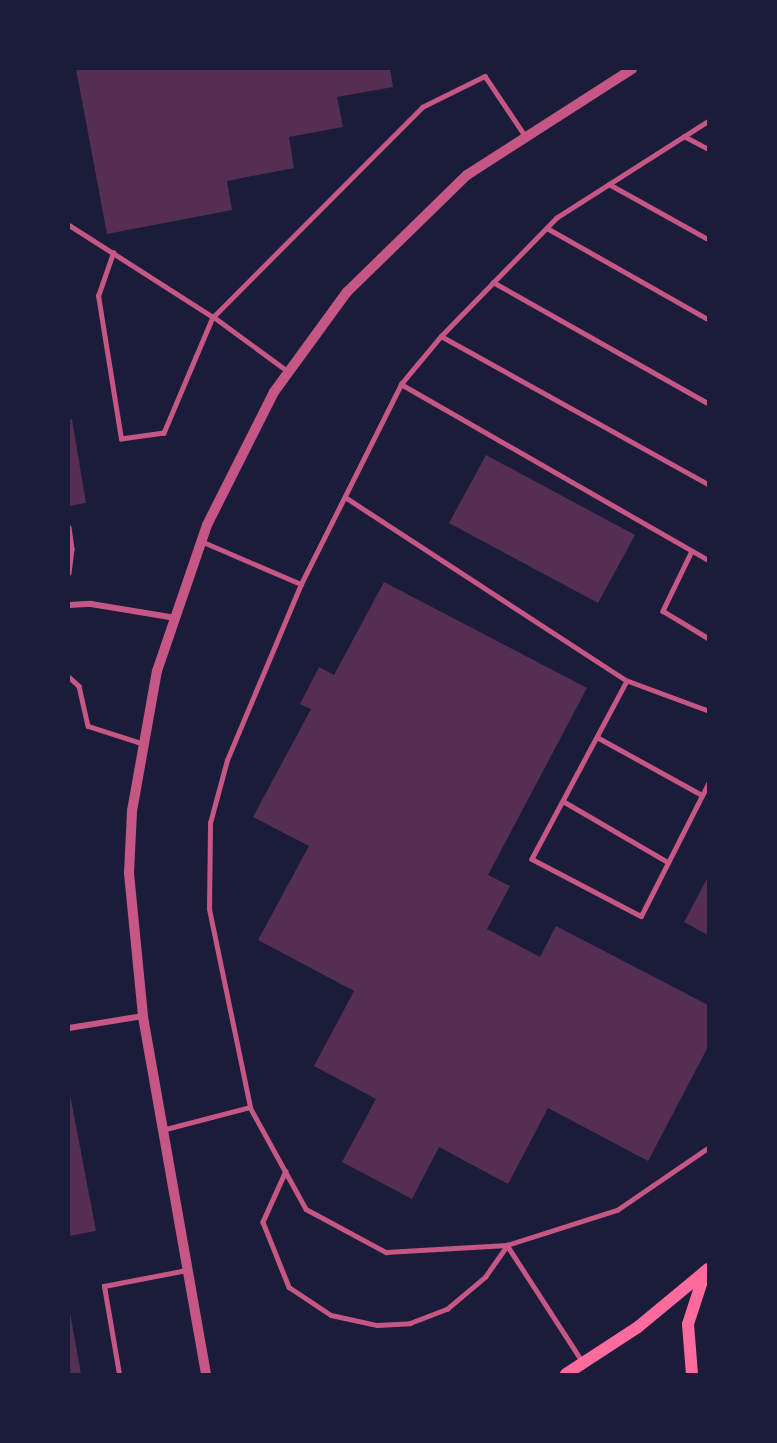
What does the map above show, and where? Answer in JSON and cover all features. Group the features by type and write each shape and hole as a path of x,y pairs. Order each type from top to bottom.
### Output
{"main road":[{"path":"566,1374 638,1328 706,1270"},
{"path":"692,1374 688,1324 706,1270"}],"street":[{"path":"206,1374 143,1016 129,873 132,811 157,671 201,541 274,392 347,292 467,175 632,69"},
{"path":"69,605 91,604 176,618"},
{"path":"69,1028 143,1016"}],"lane":[{"path":"113,253 98,296 121,440 164,433 213,317 422,107 485,76 526,137"},
{"path":"708,121 609,184 547,228 441,336 401,384 301,584 227,760 210,823 209,909 250,1107 306,1209 387,1252 507,1245 617,1210 708,1148"},
{"path":"684,136 708,149"},
{"path":"609,184 708,239"},
{"path":"69,225 213,317 288,372"},
{"path":"547,228 708,320"},
{"path":"493,282 708,403"},
{"path":"441,336 708,484"},
{"path":"401,384 708,560"},
{"path":"345,497 627,681 708,711"},
{"path":"69,527 72,549 69,573"},
{"path":"201,541 301,584"},
{"path":"692,551 663,611 708,638"},
{"path":"69,677 79,686 88,726 144,744"},
{"path":"627,681 532,859 641,916 708,784"},
{"path":"597,737 702,795"},
{"path":"563,801 669,862"},
{"path":"162,1130 250,1107"},
{"path":"286,1172 263,1222 289,1287 331,1315 377,1325 410,1323 447,1309 485,1277 507,1245"},
{"path":"507,1245 584,1363"},
{"path":"119,1374 104,1286 187,1270"}],"building":[{"path":"76,69 390,69 393,87 337,97 343,127 289,137 294,168 227,181 232,210 107,234"},
{"path":"72,419 86,503 69,506 69,420"},
{"path":"486,455 635,535 598,603 449,523"},
{"path":"384,582 587,688 488,875 510,886 487,929 540,957 556,926 708,1005 708,1047 648,1161 548,1108 508,1184 439,1147 412,1199 342,1162 376,1099 314,1066 354,991 258,940 309,846 253,817 311,709 300,704 319,667 334,675"},
{"path":"708,877 708,935 684,922"},
{"path":"69,1089 96,1231 69,1236"},
{"path":"70,1313 81,1374 69,1374"}]}
